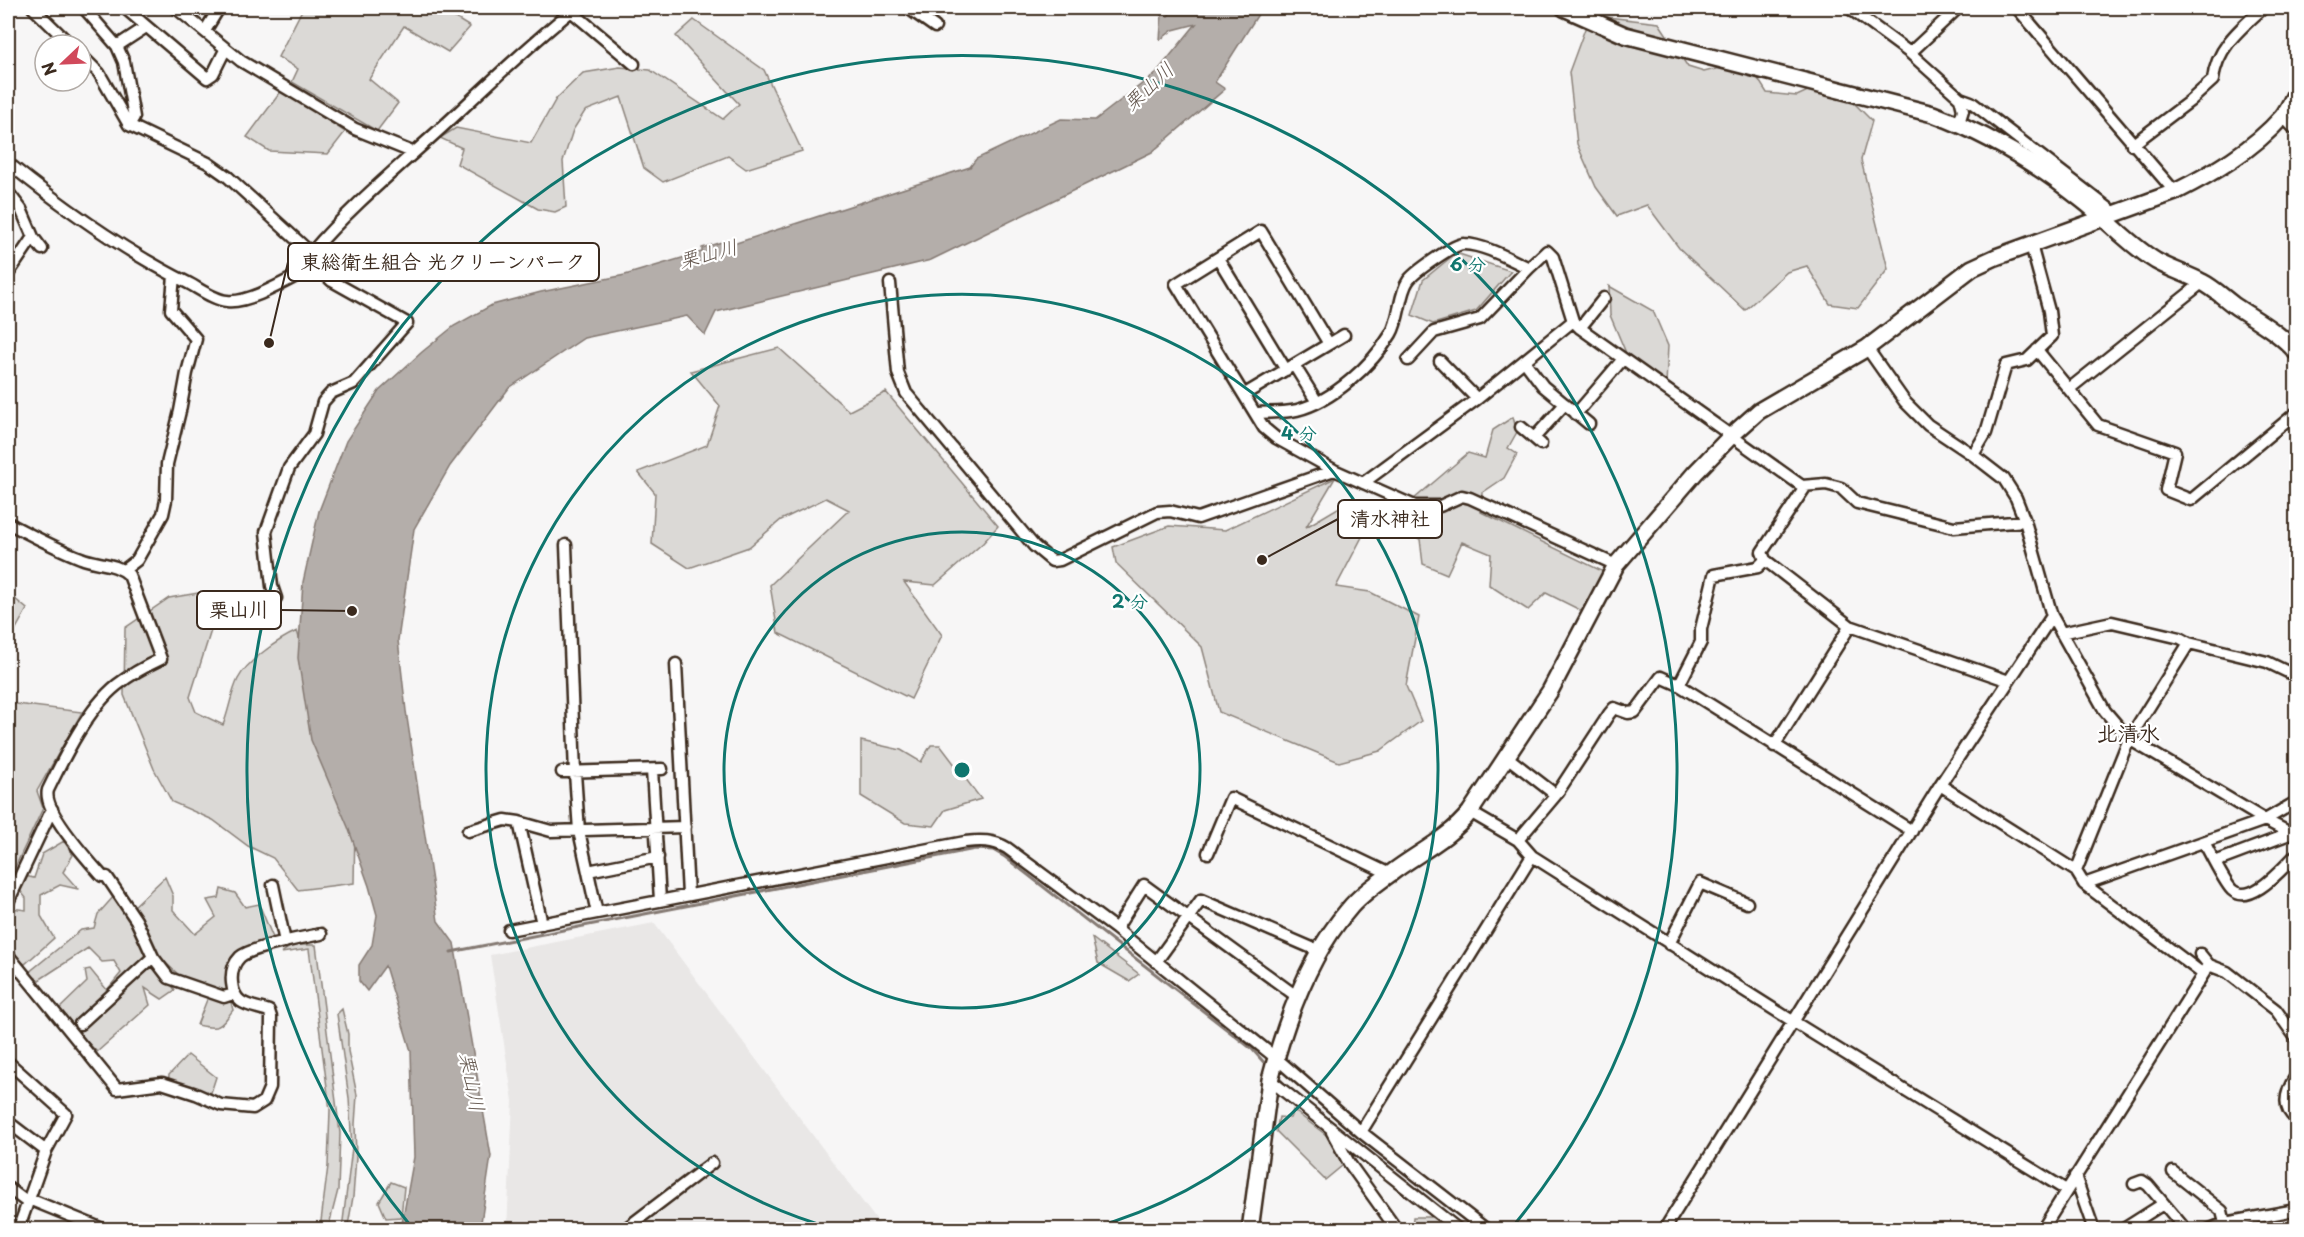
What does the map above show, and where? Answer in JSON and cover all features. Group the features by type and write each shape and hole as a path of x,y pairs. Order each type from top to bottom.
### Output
{"street":[{"path":"33,8 59,33"},
{"path":"86,8 117,46 124,62 134,117 129,125"},
{"path":"128,8 126,9 146,27 207,78 213,74 225,50"},
{"path":"176,8 225,50 355,129 412,152"},
{"path":"205,31 219,8"},
{"path":"908,8 935,27"},
{"path":"1564,8 1624,35 1933,114 1959,123 2019,154 2110,217"},
{"path":"1849,8 1910,53 1960,98 1971,102 2110,217 2121,237 2157,261 2203,282 2285,339 2296,352"},
{"path":"1910,53 1958,8"},
{"path":"2017,8 2132,145 2175,192"},
{"path":"2132,145 2190,101 2213,80 2218,60 2234,34 2264,8"},
{"path":"311,253 336,224 412,152 466,106 511,61 573,9 634,64"},
{"path":"117,46 146,27"},
{"path":"93,67 99,73 129,125 208,163 228,177 311,253 316,266 332,281 407,323 354,383 331,393 323,402 314,434 289,468 266,532 272,586 276,598"},
{"path":"1250,1230 1270,1080 1276,1058 1319,951 1349,908 1390,874 1458,827 1470,812 1550,691 1616,565 1695,473 1759,411 1867,348 1972,268 1996,256 2031,246 2175,192 2202,178 2236,157 2282,116 2296,92"},
{"path":"1959,123 1963,110 1960,98"},
{"path":"2282,116 2296,130"},
{"path":"8,163 89,225 174,276 226,301 241,301 316,266"},
{"path":"8,192 21,209 33,237 42,249"},
{"path":"8,210 15,201"},
{"path":"1329,344 1261,231 1176,284 1264,428 1276,438 1335,470 1416,506 1440,506 1462,496 1470,498 1616,565"},
{"path":"8,274 33,237"},
{"path":"1256,413 1296,410 1317,402 1340,389 1360,372 1392,333 1408,281 1452,247 1462,243 1478,247 1528,267"},
{"path":"1973,455 1986,433 2007,365 2027,360 2052,336 2049,311 2031,246"},
{"path":"1408,360 1434,332 1480,319 1528,267 1547,251 1552,257 1577,325 1802,486 1826,484 1841,488 1857,503 1954,527 2025,521"},
{"path":"1218,258 1290,367 1317,402"},
{"path":"124,570 137,560 163,514 166,500 167,464 196,339 171,310 174,276"},
{"path":"2069,389 2203,282"},
{"path":"890,283 898,373 906,393 1034,546 1052,561 1060,560 1157,512 1170,511 1198,518 1335,470"},
{"path":"1363,483 1577,325 1604,298"},
{"path":"1245,394 1344,335"},
{"path":"1867,348 1905,402 1928,425 2004,479 2016,498 2025,521 2052,616 2105,711 2129,739 2294,835"},
{"path":"2037,350 2098,425 2175,452 2166,490 2191,500 2296,413"},
{"path":"1576,414 1623,359"},
{"path":"1440,361 1477,399"},
{"path":"1525,362 1544,386 1589,424"},
{"path":"1521,427 1538,441 1565,404"},
{"path":"1806,486 1762,552 1765,560 1850,626 2009,681"},
{"path":"8,523 39,540 83,559 120,567 129,575 161,658 135,672 103,699 70,745 46,796 76,845 105,876 136,920 153,957 169,978 224,998 233,994"},
{"path":"566,545 579,831 597,913"},
{"path":"1679,685 1701,642 1701,628 1714,575 1758,567 1765,560"},
{"path":"1664,1230 1940,785 2052,616"},
{"path":"2061,633 2112,622 2267,662 2296,675"},
{"path":"1774,746 1850,626"},
{"path":"2076,871 2129,739 2189,643"},
{"path":"676,664 688,895"},
{"path":"1518,840 1556,795 1614,708 1628,713 1635,712 1661,677 1679,685 1912,831"},
{"path":"1507,757 1556,795"},
{"path":"562,772 657,769 656,827 660,900"},
{"path":"1940,785 2076,871 2084,884 2206,970 2227,972 2276,1010 2296,1038"},
{"path":"1208,853 1231,798 1390,874"},
{"path":"2084,884 2265,820 2296,801"},
{"path":"8,902 52,809"},
{"path":"1470,812 1518,840 1532,856 1669,944 2066,1190"},
{"path":"468,831 505,820 550,831 684,826"},
{"path":"519,822 542,924"},
{"path":"2215,862 2294,835"},
{"path":"509,930 981,840 996,842 1116,929 1276,1058 1361,1132 1487,1230"},
{"path":"2204,842 2232,890 2242,895 2251,894 2260,889 2296,855"},
{"path":"1361,1132 1532,856"},
{"path":"588,871 658,857"},
{"path":"1669,944 1700,883 1747,903"},
{"path":"273,885 285,942"},
{"path":"1116,929 1144,885 1187,919 1299,998"},
{"path":"1156,962 1201,900 1319,951"},
{"path":"8,955 117,1089 162,1083 221,1105 253,1108 264,1101 270,1087 271,1017 268,1011 241,1003 233,994 231,976 234,965 242,956 285,942 321,934"},
{"path":"2200,954 2206,970"},
{"path":"80,1024 153,957"},
{"path":"2042,1230 2206,970"},
{"path":"8,1062 66,1114 46,1151 18,1230"},
{"path":"2296,1076 2287,1092 2286,1103 2289,1113 2296,1119"},
{"path":"1270,1080 1459,1230"},
{"path":"8,1122 46,1151"},
{"path":"1329,1126 1349,1163 1397,1230"},
{"path":"624,1230 712,1163"},
{"path":"2173,1172 2222,1211 2225,1223"},
{"path":"2075,1176 2094,1230"},
{"path":"2134,1184 2142,1181 2186,1230"},
{"path":"8,1188 28,1201 105,1230"},
{"path":"2122,1230 2163,1204"},
{"path":"2208,1230 2225,1223 2296,1210"}],"shaded area":[{"path":"303,8 439,8 470,27 448,52 404,26 369,79 398,103 377,131 292,82 298,69 278,57"},
{"path":"1590,15 1659,23 1688,67 1704,72 1747,61 1767,93 1797,96 1831,80 1872,121 1861,160 1888,269 1858,308 1830,304 1807,266 1787,272 1745,310 1679,248 1647,205 1617,216 1596,187 1577,144 1569,72"},
{"path":"694,20 764,70 802,151 746,169 728,156 663,182 644,168 621,97 585,111 573,130 563,161 566,207 555,212 538,209 457,164 462,148 440,138 456,128 531,143 556,99 583,73 620,67 650,70 723,119 739,104 676,36"},
{"path":"282,90 345,132 328,154 269,151 247,137"},
{"path":"1456,253 1511,271 1476,311 1433,324 1412,315 1423,280"},
{"path":"1609,286 1653,311 1668,346 1666,384 1626,353 1610,315"},
{"path":"779,348 849,411 886,392 998,526 983,543 935,585 904,582 942,635 911,699 778,633 770,585 849,510 826,498 781,520 749,547 689,568 652,544 655,493 638,472 707,445 720,406 691,371"},
{"path":"1513,417 1517,432 1508,448 1517,454 1504,478 1482,493 1481,512 1606,573 1584,612 1546,593 1528,610 1489,585 1491,554 1462,542 1447,574 1423,564 1420,539 1378,524 1390,499 1414,499 1468,453 1485,458 1493,430"},
{"path":"1335,478 1306,527 1353,499 1374,514 1336,587 1370,592 1419,617 1406,686 1421,721 1380,751 1339,762 1219,712 1202,647 1116,563 1113,547 1169,526 1225,530"},
{"path":"204,592 219,605 190,697 196,712 223,725 242,672 264,651 297,631 355,826 354,883 298,890 273,858 248,846 213,820 172,802 154,769 124,695 125,628 169,598"},
{"path":"8,593 27,609 8,643"},
{"path":"8,703 82,712 37,791 43,808 8,882"},
{"path":"861,741 901,750 921,762 931,745 940,745 981,799 945,810 934,826 905,823 861,796"},
{"path":"64,841 73,855 63,872 78,889 60,885 41,895 41,916 54,938 25,964 8,952 8,917 11,908 26,910 26,898 18,888 25,876 34,878 42,854"},
{"path":"165,877 173,896 173,910 195,934 216,917 207,900 219,898 221,889 235,893 245,907 259,904 273,938 234,958 227,992 189,984 158,956 145,923 132,908"},
{"path":"115,895 175,990 162,999 145,988 150,1005 97,1052 57,1011 87,982 85,970 90,969 107,990 121,973 114,961 102,962 88,948 39,980 28,973 81,930 94,928 98,914"},
{"path":"654,923 883,1229 507,1229 513,1101 490,955"},
{"path":"1092,938 1139,974 1129,981 1098,963"},
{"path":"293,945 316,945 340,1133 338,1190 328,1229 320,1229 328,1166 330,1110 309,949 281,953"},
{"path":"208,997 231,1002 233,1010 222,1024 215,1027 197,1025"},
{"path":"342,1009 357,1095 353,1197 348,1226 345,1230 342,1229 352,1148 349,1098 337,1014"},
{"path":"188,1055 216,1077 207,1105 167,1090 169,1075"},
{"path":"1293,1110 1354,1156 1325,1180 1276,1131 1279,1117 1290,1118"},
{"path":"391,1182 404,1187 401,1217 386,1218 379,1202"},
{"path":"1413,1217 1433,1217 1452,1229 1412,1230"}],"water":[{"name":"栗山川","path":"1174,8 1262,8 1215,82 1225,89 1152,152 931,260 716,312 705,335 687,316 584,338 509,388 450,466 414,529 398,640 406,711 438,921 454,943 491,1156 480,1229 401,1229 414,1157 411,1051 385,966 367,991 359,981 359,965 372,945 377,915 348,827 311,740 298,658 303,582 319,511 346,441 379,391 454,326 492,305 541,292 625,275 702,252 702,248 725,241 727,246 970,167 976,159 1061,119 1095,120 1156,73 1196,24 1173,30 1160,40 1162,13 1168,16"}],"waterway":[{"path":"451,952 975,849 993,850 1252,1049 1268,1067"},
{"path":"1277,1076 1289,1089"}],"place":[{"name":"東総衛生組合 光クリーンパーク","path":"269,343"},
{"name":"清水神社","path":"1262,560"},
{"name":"栗山川","path":"352,611"}],"district":[{"name":"北清水","path":"2128,732"}]}
